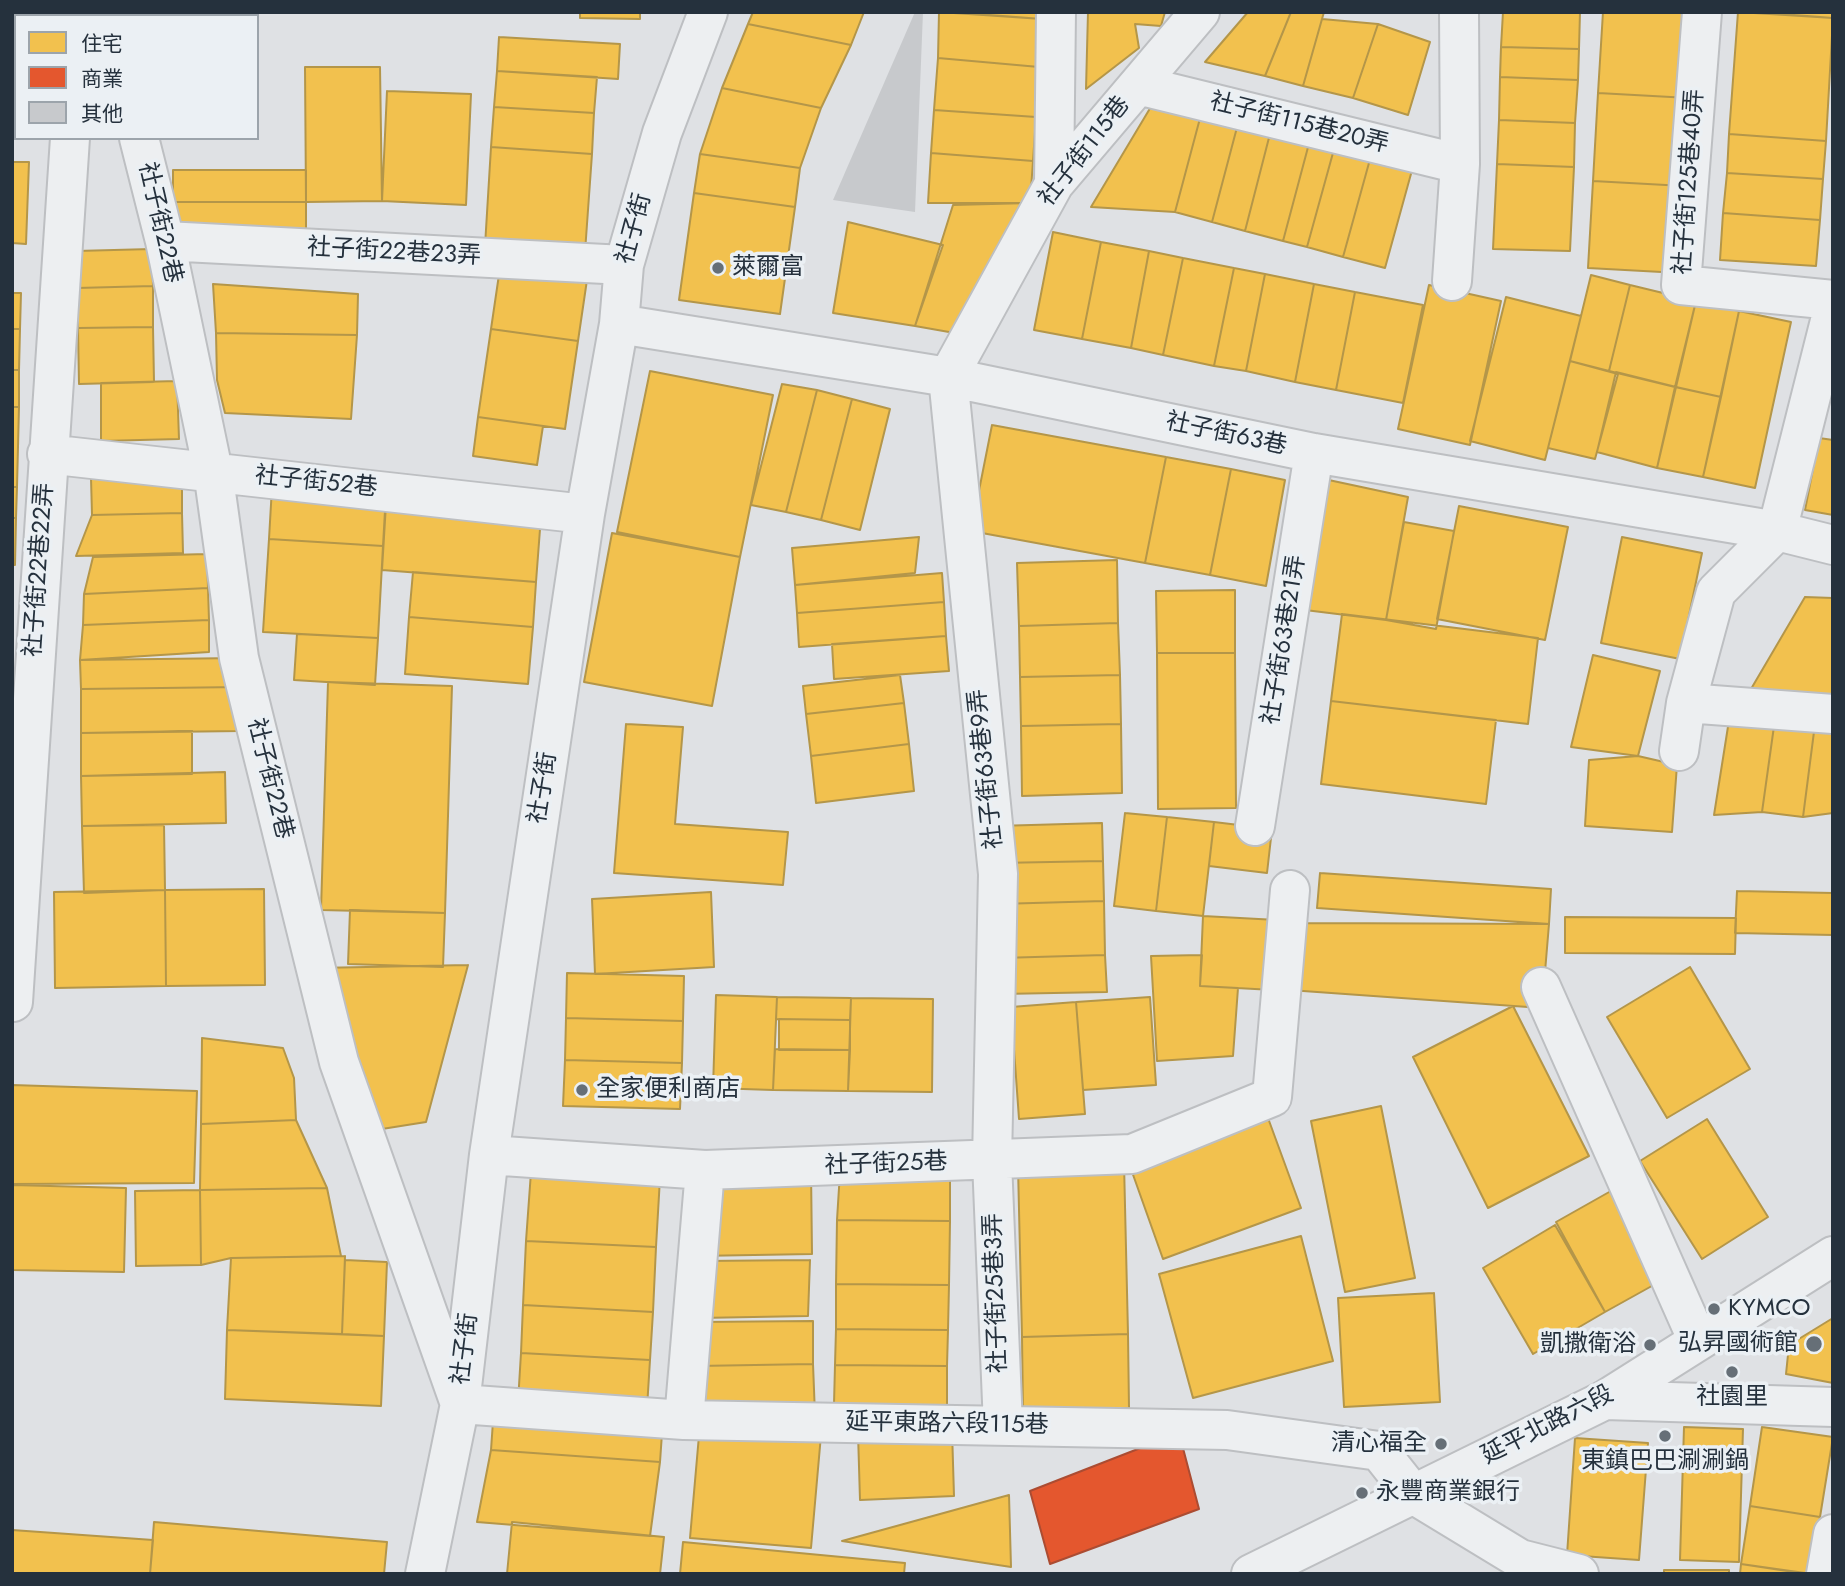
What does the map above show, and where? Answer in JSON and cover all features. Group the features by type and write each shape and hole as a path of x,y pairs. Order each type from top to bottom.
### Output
{"street":[{"name":"社子街","path":"425,1574 460,1404 489,1155 585,513 619,324 624,265 662,133 708,12"},
{"path":"1054,184 1056,12"},
{"name":"社子街115巷","path":"948,377 1054,184 1200,12"},
{"path":"1452,281 1460,164 1459,12"},
{"name":"社子街125巷40弄","path":"1702,12 1681,285 1833,300"},
{"name":"社子街115巷20弄","path":"1138,85 1460,164"},
{"name":"社子街22巷22弄","path":"13,1002 47,454 70,140"},
{"name":"社子街22巷","path":"139,140 213,471 239,658 339,1062 460,1404"},
{"name":"社子街22巷23弄","path":"164,241 624,265"},
{"path":"1679,751 1686,703 1716,592 1777,531 1833,309"},
{"name":"社子街63巷","path":"619,324 948,377 1314,453 1777,531 1833,545"},
{"name":"社子街63巷9弄","path":"948,377 998,874 992,1161"},
{"name":"社子街63巷21弄","path":"1255,827 1314,453"},
{"name":"社子街52巷","path":"47,454 585,513"},
{"path":"1686,703 1833,714"},
{"name":"社子街25巷","path":"489,1155 705,1170 1132,1154 1272,1097 1290,890"},
{"path":"1541,987 1698,1341"},
{"name":"社子街25巷3弄","path":"992,1161 1003,1426"},
{"path":"684,1420 705,1170"},
{"name":"延平北路六段","path":"1260,1572 1605,1400 1833,1256"},
{"path":"1605,1400 1833,1407"},
{"name":"延平東路六段115巷","path":"460,1404 684,1420 1227,1430 1379,1451 1413,1494"},
{"path":"1413,1494 1521,1559 1579,1574"},
{"path":"1826,1574 1833,1534"}],"building: 住宅":[{"path":"12,12 95,12 14,14 12,64"},
{"path":"142,12 229,12 229,14"},
{"path":"580,12 640,12 640,19 580,18"},
{"path":"753,12 864,12 851,45 748,24"},
{"path":"939,12 1042,19 1039,67 938,58"},
{"path":"950,12 1042,12 1042,19"},
{"path":"1088,12 1165,12 1161,26 1135,24 1139,48 1086,89"},
{"path":"1248,12 1291,12 1265,76 1205,62"},
{"path":"1291,12 1324,12 1303,86 1265,76"},
{"path":"1503,12 1580,12 1579,49 1501,47"},
{"path":"1603,12 1695,12 1689,98 1598,93"},
{"path":"1738,12 1833,18 1826,141 1729,134"},
{"path":"1755,12 1833,12 1833,18"},
{"path":"1322,19 1378,24 1353,98 1303,86"},
{"path":"748,24 851,45 821,108 722,88"},
{"path":"1378,24 1430,42 1408,115 1353,98"},
{"path":"499,37 620,44 618,79 497,71"},
{"path":"1501,47 1579,49 1578,80 1500,77"},
{"path":"938,58 1039,67 1036,117 934,110"},
{"path":"305,67 380,67 382,201 306,202"},
{"path":"497,71 597,77 594,113 494,107"},
{"path":"1500,77 1578,80 1575,123 1499,120"},
{"path":"722,88 821,108 800,168 700,154"},
{"path":"1161,90 1203,107 1175,212 1091,207"},
{"path":"387,91 471,94 466,205 382,201"},
{"path":"1598,93 1689,98 1684,186 1593,181"},
{"path":"494,107 594,113 592,154 491,147"},
{"path":"1203,107 1240,116 1212,222 1175,212"},
{"path":"934,110 1036,117 1033,161 931,153"},
{"path":"1240,116 1272,126 1245,231 1212,222"},
{"path":"1499,120 1575,123 1574,167 1497,164"},
{"path":"1272,126 1311,136 1283,241 1245,231"},
{"path":"1729,134 1826,141 1823,179 1727,173"},
{"path":"1311,136 1336,142 1307,247 1283,241"},
{"path":"1336,142 1372,152 1343,257 1307,247"},
{"path":"491,147 592,154 585,252 485,246"},
{"path":"1372,152 1414,163 1385,268 1343,257"},
{"path":"931,153 1033,161 1030,203 928,203"},
{"path":"700,154 800,168 795,207 694,193"},
{"path":"12,162 29,162 26,244 12,243"},
{"path":"1497,164 1574,167 1570,251 1493,249"},
{"path":"173,170 306,170 306,202 173,202"},
{"path":"1727,173 1823,179 1820,220 1723,213"},
{"path":"1593,181 1684,186 1680,273 1588,268"},
{"path":"694,193 795,207 780,314 679,300"},
{"path":"173,202 306,202 306,235 172,234"},
{"path":"1030,203 966,335 915,326 953,205"},
{"path":"1723,213 1820,220 1816,266 1720,260"},
{"path":"848,222 943,245 915,326 833,313"},
{"path":"1053,232 1101,242 1082,339 1034,330"},
{"path":"1101,242 1149,251 1131,348 1082,339"},
{"path":"152,249 153,286 77,288 76,251"},
{"path":"1149,251 1183,258 1163,355 1131,348"},
{"path":"1183,258 1234,268 1214,366 1163,355"},
{"path":"501,261 588,273 578,341 491,329"},
{"path":"1234,268 1265,274 1246,371 1214,366"},
{"path":"1265,274 1314,284 1295,382 1246,371"},
{"path":"1591,275 1630,285 1609,371 1570,361"},
{"path":"213,284 358,294 357,335 216,333"},
{"path":"1314,284 1355,292 1336,390 1295,382"},
{"path":"1429,285 1501,301 1470,445 1398,429"},
{"path":"1630,285 1696,301 1675,387 1609,371"},
{"path":"153,286 153,327 78,328 77,288"},
{"path":"1355,292 1423,305 1403,403 1336,390"},
{"path":"12,293 21,293 20,329 12,329"},
{"path":"1506,297 1581,316 1545,460 1470,441"},
{"path":"1696,301 1739,311 1721,397 1676,387"},
{"path":"1739,311 1791,322 1755,488 1703,477"},
{"path":"153,327 154,382 79,384 78,328"},
{"path":"12,329 20,329 19,370 12,370"},
{"path":"491,329 578,341 565,429 478,417"},
{"path":"216,333 357,335 351,419 225,413 217,380"},
{"path":"1570,361 1618,374 1595,459 1548,448"},
{"path":"12,370 19,370 19,407 12,407"},
{"path":"650,371 773,395 740,557 617,532"},
{"path":"1616,372 1676,387 1657,468 1597,452"},
{"path":"177,381 179,439 101,441 101,383"},
{"path":"782,384 817,390 786,512 751,505"},
{"path":"1675,387 1721,397 1703,477 1657,468"},
{"path":"817,390 852,399 821,520 786,512"},
{"path":"852,399 890,409 860,530 821,520"},
{"path":"12,407 19,407 17,487 12,487"},
{"path":"478,417 543,426 537,465 473,456"},
{"path":"992,425 1166,457 1145,563 971,531"},
{"path":"1819,438 1833,440 1833,515 1805,510"},
{"path":"1166,457 1231,469 1210,575 1145,563"},
{"path":"1231,469 1285,480 1266,586 1210,575"},
{"path":"182,476 182,513 92,515 91,478"},
{"path":"1324,479 1408,497 1386,620 1305,610"},
{"path":"12,487 17,487 16,518 12,518"},
{"path":"272,487 386,493 383,546 269,539"},
{"path":"386,504 541,516 536,582 382,570"},
{"path":"1459,506 1568,527 1545,640 1437,619"},
{"path":"182,513 183,553 76,556 92,515"},
{"path":"12,518 16,518 15,565 12,565"},
{"path":"1404,522 1454,531 1436,629 1386,620"},
{"path":"612,533 740,557 712,706 584,682"},
{"path":"919,537 915,573 795,585 792,548"},
{"path":"1622,537 1702,553 1680,659 1601,643"},
{"path":"269,539 383,546 378,638 263,632"},
{"path":"207,554 208,588 84,594 93,557"},
{"path":"1117,560 1118,623 1019,626 1017,563"},
{"path":"413,572 536,582 533,627 409,617"},
{"path":"942,573 944,602 797,613 795,585"},
{"path":"208,588 209,620 83,625 84,594"},
{"path":"1235,590 1235,653 1157,653 1156,591"},
{"path":"1805,597 1833,598 1833,714 1741,706"},
{"path":"944,602 946,636 799,647 797,613"},
{"path":"1342,614 1538,638 1528,724 1331,701"},
{"path":"409,617 533,627 528,684 405,674"},
{"path":"209,620 209,652 80,660 83,625"},
{"path":"1118,623 1120,675 1020,677 1019,626"},
{"path":"297,634 378,638 375,685 294,680"},
{"path":"946,636 949,671 834,679 832,644"},
{"path":"1157,653 1235,653 1236,808 1158,809"},
{"path":"1593,655 1660,671 1638,756 1571,747"},
{"path":"239,658 241,687 81,689 80,660"},
{"path":"900,675 904,703 806,714 803,686"},
{"path":"1120,675 1121,724 1021,726 1020,677"},
{"path":"328,682 452,686 445,913 321,910"},
{"path":"241,687 241,731 81,733 81,689"},
{"path":"1331,701 1496,720 1486,804 1321,784"},
{"path":"904,703 909,744 811,756 806,714"},
{"path":"1730,714 1775,719 1762,812 1714,815"},
{"path":"1775,719 1815,724 1803,817 1762,812"},
{"path":"626,724 683,727 675,824 788,832 783,885 614,873"},
{"path":"1121,724 1122,793 1022,796 1021,726"},
{"path":"1815,724 1833,725 1833,813 1803,817"},
{"path":"192,731 192,774 81,776 81,733"},
{"path":"909,744 914,791 816,803 811,756"},
{"path":"1638,756 1677,765 1672,832 1585,826 1589,760"},
{"path":"225,772 226,823 82,826 81,776"},
{"path":"1125,813 1167,817 1156,911 1114,906"},
{"path":"1167,817 1214,822 1203,916 1156,911"},
{"path":"1214,822 1272,829 1267,873 1209,866"},
{"path":"1102,823 1103,861 998,863 996,826"},
{"path":"164,825 165,890 84,893 82,826"},
{"path":"1103,861 1104,901 998,904 998,863"},
{"path":"1320,873 1551,889 1549,924 1317,908"},
{"path":"264,889 265,985 166,986 165,890"},
{"path":"165,890 166,986 55,988 54,892"},
{"path":"1737,891 1833,893 1833,935 1735,933"},
{"path":"711,892 714,967 595,974 592,899"},
{"path":"1104,901 1105,955 1000,958 998,904"},
{"path":"350,910 445,913 443,967 348,964"},
{"path":"1203,916 1277,920 1273,990 1200,986"},
{"path":"1565,917 1736,918 1735,954 1565,953"},
{"path":"1305,923 1549,924 1542,1008 1289,990"},
{"path":"1105,955 1107,992 1001,994 1000,958"},
{"path":"1202,955 1200,986 1238,988 1233,1056 1157,1061 1151,956"},
{"path":"468,965 426,1122 363,1132 316,968"},
{"path":"1690,967 1750,1069 1667,1118 1607,1017"},
{"path":"567,973 684,976 683,1021 566,1018"},
{"path":"716,995 777,997 773,1090 713,1088"},
{"path":"777,997 851,998 850,1020 776,1019"},
{"path":"1150,997 1156,1085 1083,1090 1076,1002"},
{"path":"851,998 933,999 932,1092 848,1091"},
{"path":"1076,1002 1085,1114 1019,1119 1011,1007"},
{"path":"1513,1006 1589,1156 1488,1208 1413,1057"},
{"path":"566,1018 683,1021 682,1063 565,1060"},
{"path":"779,1019 850,1020 850,1050 779,1050"},
{"path":"202,1038 283,1048 294,1078 296,1120 201,1124"},
{"path":"775,1049 850,1050 848,1091 773,1090"},
{"path":"565,1060 682,1063 680,1109 563,1106"},
{"path":"12,1085 197,1091 194,1183 12,1184"},
{"path":"1381,1106 1415,1278 1345,1292 1311,1121"},
{"path":"1268,1118 1301,1208 1163,1259 1131,1169"},
{"path":"1707,1119 1768,1217 1702,1259 1640,1161"},
{"path":"296,1120 327,1188 200,1190 201,1124"},
{"path":"1124,1163 1128,1334 1022,1337 1018,1167"},
{"path":"811,1170 812,1254 696,1256 695,1171"},
{"path":"531,1172 660,1178 656,1247 526,1241"},
{"path":"840,1172 950,1174 950,1221 837,1220"},
{"path":"12,1185 126,1188 124,1272 12,1270"},
{"path":"1618,1187 1668,1277 1605,1312 1556,1222"},
{"path":"327,1188 341,1256 231,1258 201,1265 200,1190"},
{"path":"200,1190 201,1265 136,1266 135,1191"},
{"path":"837,1220 950,1221 949,1285 836,1284"},
{"path":"1555,1225 1605,1312 1533,1354 1483,1268"},
{"path":"1301,1236 1333,1361 1193,1398 1159,1274"},
{"path":"526,1241 656,1247 653,1312 523,1305"},
{"path":"345,1256 342,1334 227,1330 231,1258"},
{"path":"345,1260 387,1262 384,1336 342,1334"},
{"path":"810,1260 808,1316 699,1318 702,1261"},
{"path":"836,1284 949,1285 948,1330 836,1329"},
{"path":"1434,1293 1440,1402 1344,1407 1338,1298"},
{"path":"523,1305 653,1312 650,1360 521,1353"},
{"path":"1833,1318 1833,1383 1786,1374 1789,1345"},
{"path":"813,1321 813,1364 697,1366 697,1322"},
{"path":"836,1329 948,1330 947,1366 835,1365"},
{"path":"227,1330 384,1336 381,1406 225,1399"},
{"path":"1128,1334 1129,1408 1023,1411 1022,1337"},
{"path":"521,1353 650,1360 647,1408 518,1402"},
{"path":"813,1364 815,1415 698,1417 697,1366"},
{"path":"835,1365 947,1366 947,1406 834,1404"},
{"path":"494,1407 663,1419 660,1462 491,1450"},
{"path":"700,1424 821,1435 811,1548 690,1538"},
{"path":"1684,1427 1743,1429 1739,1562 1680,1560"},
{"path":"1762,1427 1833,1437 1820,1517 1750,1506"},
{"path":"952,1430 954,1496 860,1500 858,1433"},
{"path":"1575,1438 1648,1443 1639,1560 1567,1555"},
{"path":"491,1450 660,1462 650,1536 477,1522"},
{"path":"1009,1495 1011,1567 842,1541"},
{"path":"1750,1506 1820,1517 1812,1574 1741,1564"},
{"path":"154,1522 387,1542 384,1574 150,1574"},
{"path":"512,1522 664,1537 660,1574 507,1574"},
{"path":"12,1530 153,1540 150,1574 12,1573"},
{"path":"683,1542 905,1563 904,1574 680,1574"},
{"path":"1741,1564 1807,1574 1740,1574"},
{"path":"1664,1570 1729,1570 1729,1574 1664,1574"}],"building: 商業":[{"path":"1179,1433 1199,1509 1050,1564 1030,1491"}],"building: 其他":[{"path":"915,12 923,12 915,212 833,200"}],"place":[{"name":"萊爾富","path":"718,268"},
{"name":"全家便利商店","path":"582,1090"},
{"name":"KYMCO","path":"1714,1309"},
{"name":"弘昇國術館","path":"1814,1344"},
{"name":"凱撒衛浴","path":"1650,1345"},
{"name":"社園里","path":"1732,1372"},
{"name":"東鎮巴巴涮涮鍋","path":"1665,1436"},
{"name":"清心福全","path":"1441,1444"},
{"name":"永豐商業銀行","path":"1362,1493"}]}
